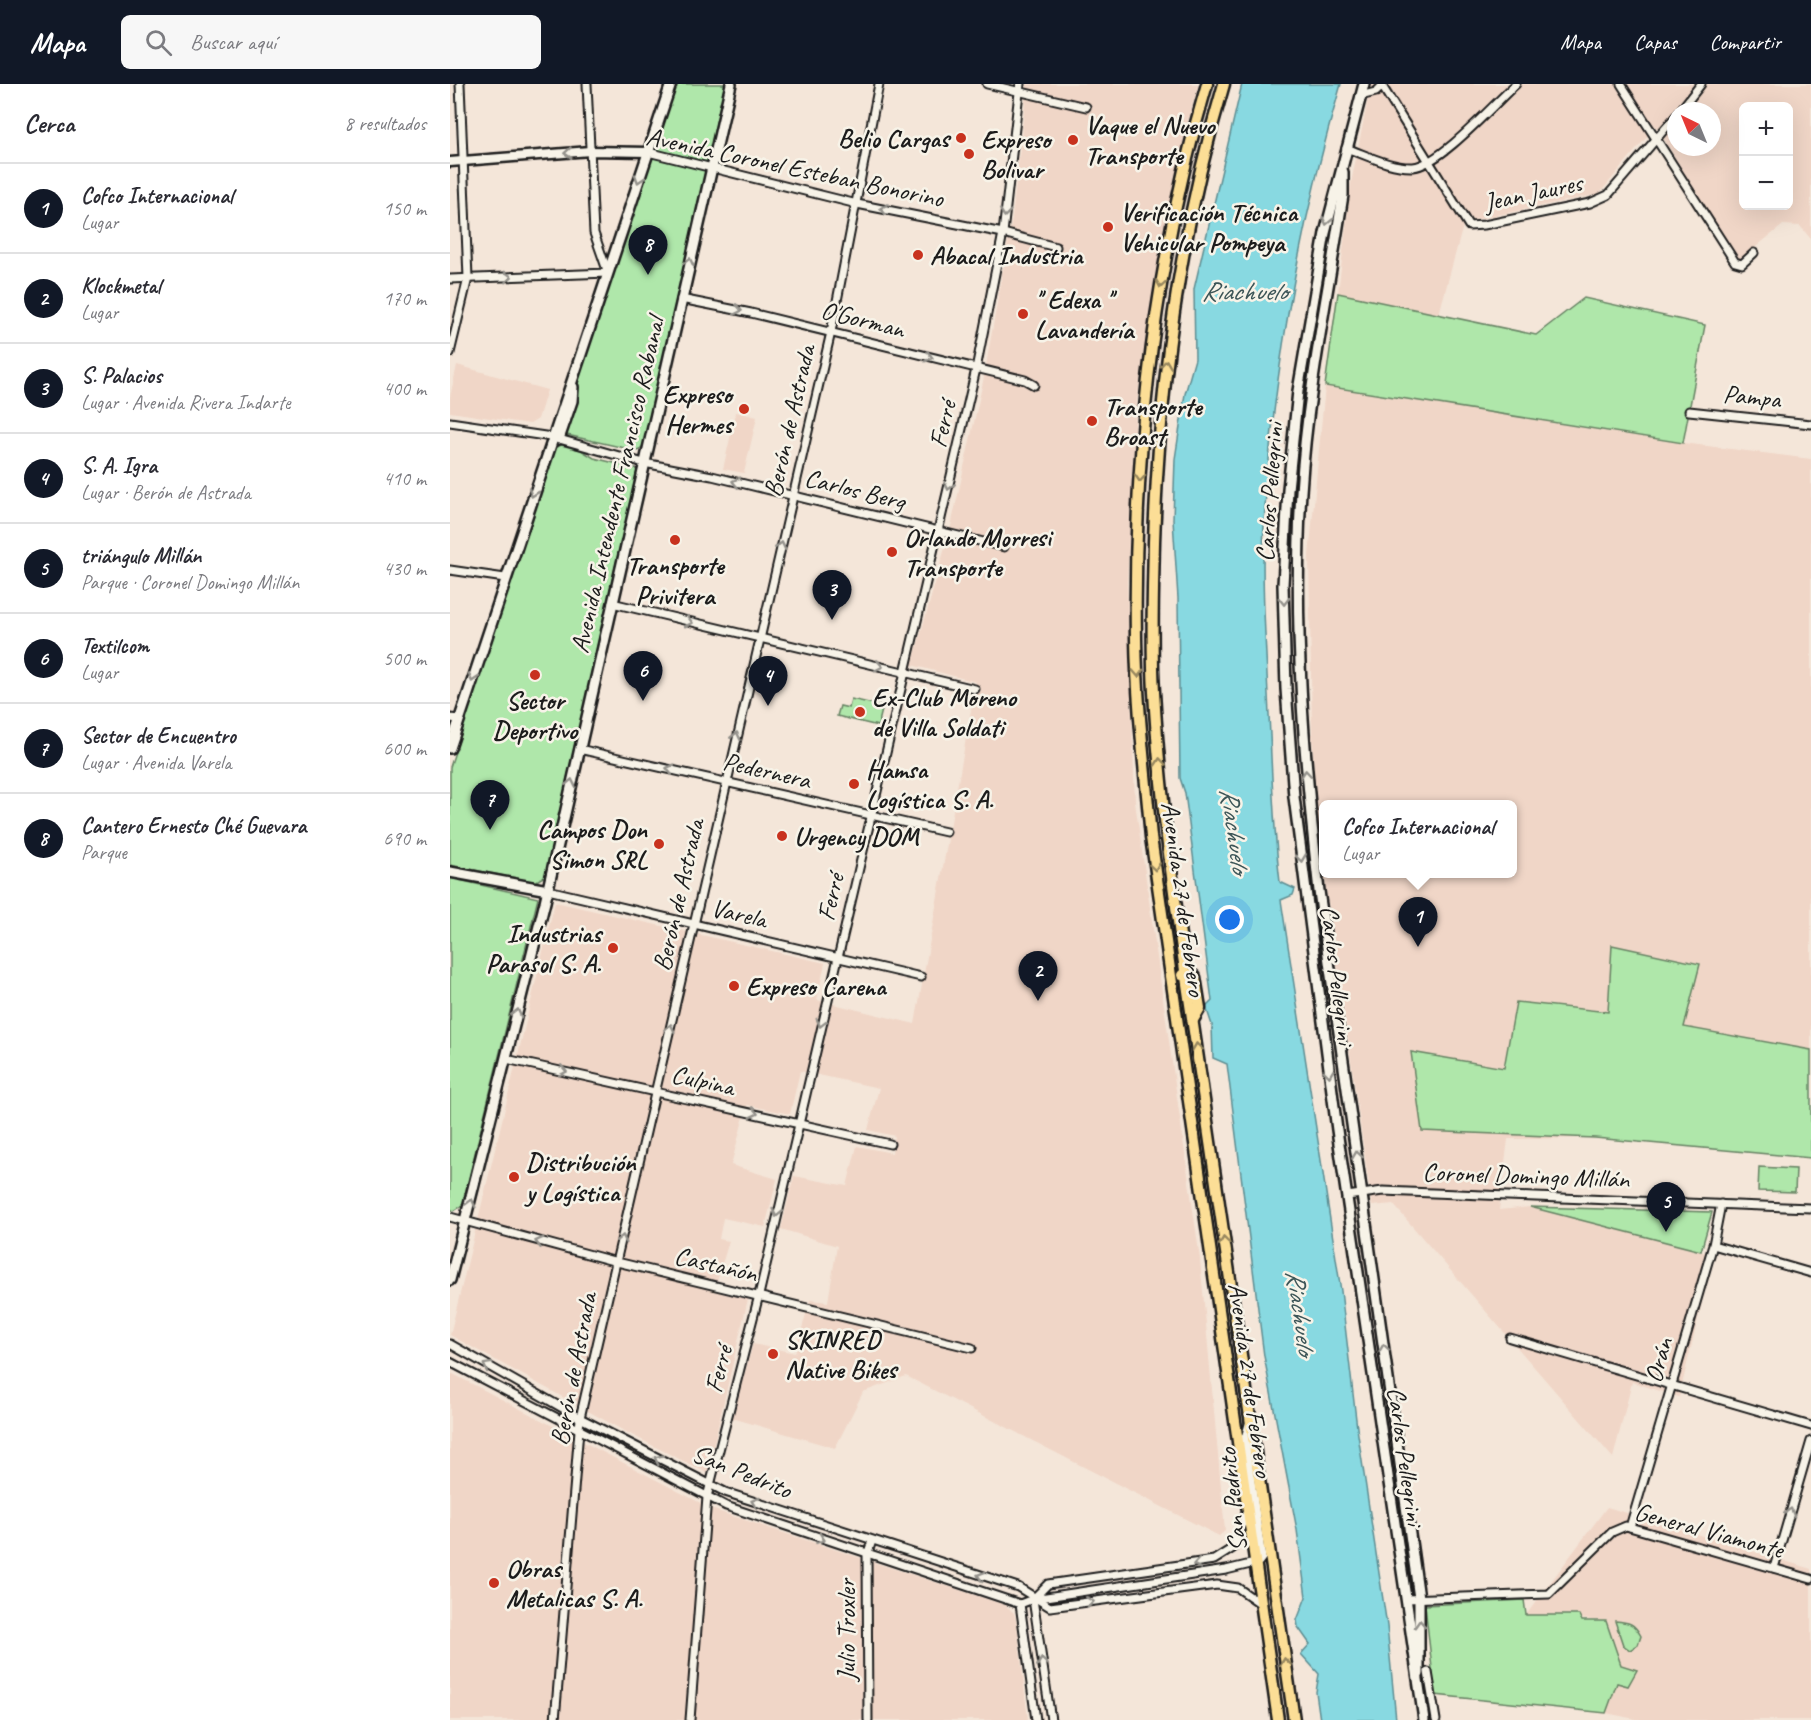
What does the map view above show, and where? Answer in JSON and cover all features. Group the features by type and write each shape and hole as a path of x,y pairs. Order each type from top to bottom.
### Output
{"main road":[{"path":"450,748 455,719 556,438 573,375 670,84"},
{"name":"Avenida Intendente Francisco Rabanal","path":"450,1280 548,890 731,84"},
{"name":"Avenida 27 de Febrero","path":"1207,84 1171,228 1152,347 1145,412 1136,579 1141,733 1151,837 1246,1511 1278,1720"},
{"path":"1136,579 1153,579 1160,415 1185,246 1211,127 1224,84"},
{"name":"Carlos Pellegrini","path":"1364,84 1325,233 1302,357 1288,489 1283,585 1290,768 1347,1196 1424,1720"},
{"name":"Carlos Pellegrini","path":"1343,164 1343,195 1315,359 1307,427 1297,601 1303,741 1310,815 1419,1598 1419,1683"},
{"path":"1145,412 1160,415"},
{"name":"Avenida 27 de Febrero","path":"1153,579 1159,581 1159,602 1152,612 1154,692 1165,811 1187,974 1195,977 1200,1008 1193,1020 1294,1720"},
{"path":"450,872 548,890"},
{"path":"1171,976 1187,974"}],"street":[{"path":"450,353 468,278 460,84"},
{"path":"450,279 608,273 594,233 587,84"},
{"name":"Berón de Astrada","path":"555,1720 580,1418 692,924 831,332 879,84"},
{"path":"987,84 1086,107"},
{"name":"Ferré","path":"690,1720 707,1497 759,1295 797,1123 976,369 1003,233 1020,84"},
{"path":"1346,148 1404,166 1427,163 1442,154 1516,84"},
{"path":"1621,84 1735,262 1742,264 1754,253"},
{"path":"1687,102 1701,84"},
{"path":"1360,96 1376,92 1383,85 1427,163"},
{"name":"Jean Jaures","path":"1427,163 1468,226 1484,225 1599,200 1615,188 1667,126"},
{"name":"Avenida Coronel Esteban Bonorino","path":"450,162 590,151 648,152 856,204 1003,233 1056,247"},
{"name":"O'Gorman","path":"681,299 831,332 1025,380 1034,386"},
{"name":"Pampa","path":"1689,411 1811,424"},
{"name":"Carlos Berg","path":"450,422 556,438 644,463 793,495 1004,547"},
{"path":"450,570 505,578"},
{"path":"612,603 975,689"},
{"name":"Pedernera","path":"579,749 946,832"},
{"name":"Varela","path":"548,890 921,977"},
{"name":"Culpina","path":"506,1059 656,1090 890,1144"},
{"name":"Coronel Domingo Millán","path":"1347,1196 1383,1191 1811,1208"},
{"name":"Orán","path":"1630,1527 1713,1245 1721,1204"},
{"name":"Castañón","path":"450,1217 465,1223 617,1262 972,1348"},
{"path":"1713,1245 1811,1273"},
{"path":"1510,1338 1811,1426"},
{"name":"San Pedrito","path":"450,1344 580,1418 710,1485 872,1541 1018,1587 1033,1599 1050,1607 1217,1585 1238,1588 1262,1605"},
{"name":"San Pedrito","path":"450,1362 707,1497 867,1555 1020,1604 1033,1599 1255,1564 1262,1558 1245,1438 1250,1421"},
{"path":"1774,1568 1811,1441"},
{"name":"San Pedrito","path":"1033,1599 1048,1584 1214,1560 1233,1548 1246,1511"},
{"name":"General Viamonte","path":"1406,1599 1549,1594 1612,1532 1621,1526 1811,1579"},
{"name":"Julio Troxler","path":"868,1720 867,1555 872,1541"},
{"path":"1033,1599 1051,1720"},
{"path":"1020,1604 1036,1720"},
{"path":"1428,1672 1436,1720"}],"shaded area":[{"path":"1027,84 1199,84 1189,116 1156,271 1136,409 1127,582 1135,802 1200,1259 1225,1531 1219,1536 906,1376 863,1392 835,1448 732,1418 753,1344 795,1353 810,1300 828,1302 837,1246 781,1229 794,1176 847,1186 857,1146 892,1153 895,1136 868,1130 879,1088 800,1071 790,1114 747,1105 731,1165 777,1179 765,1227 723,1218 719,1239 729,1241 714,1291 748,1299 707,1473 626,1432 450,1335 555,902 825,963 817,1000 915,1024 976,682 912,665 951,526 984,377 1012,218"},
{"path":"1371,84 1811,84 1811,239 1800,226 1783,225 1737,262 1674,156 1721,156 1721,102 1667,102 1667,144 1656,126 1599,194 1464,222 1439,314 1338,293 1351,183"},
{"path":"457,365 547,390 538,419 530,424 450,412 450,397"},
{"path":"1325,386 1683,443 1811,459 1811,1158 1595,1138 1508,1139 1499,1210 1530,1207 1701,1251 1713,1257 1679,1397 1632,1382 1613,1458 1393,1204 1372,1206 1325,878 1517,878 1517,800 1319,800 1319,841 1312,733 1309,556"},
{"path":"736,412 757,417 744,473 723,469"},
{"path":"453,1374 714,1510 1005,1605 1014,1613 1017,1624 1028,1720 450,1720 450,1375"},
{"path":"1607,1507 1811,1569 1811,1720 1640,1720 1606,1713 1621,1665 1606,1621 1526,1615"}],"green space":[{"path":"677,84 725,84 643,446 638,451 567,435 564,431 576,399 577,382"},
{"path":"1338,293 1536,335 1584,298 1705,325 1683,443 1325,386"},
{"path":"561,445 581,450 594,458 635,468 637,471 545,876 535,882 450,865 450,767 554,449"},
{"name":"Ex-Club Moreno de Villa Soldati","path":"851,699 883,706 878,726 837,716 840,706 849,708"},
{"path":"450,878 538,898 462,1206 454,1211 450,1209"},
{"path":"1612,945 1700,964 1684,1027 1811,1050 1811,1158 1595,1138 1422,1131 1411,1052 1504,1068 1516,1002 1608,1012"},
{"path":"1759,1167 1796,1169 1795,1192 1758,1191"},
{"path":"1530,1207 1712,1212 1701,1251"},
{"path":"1524,1600 1526,1615 1579,1615 1582,1621 1606,1621 1621,1665 1637,1670 1628,1686 1617,1683 1606,1713 1435,1695 1425,1605"},
{"path":"1615,1621 1628,1623 1636,1628 1641,1636 1638,1645 1630,1650 1623,1645"}],"water":[{"name":"Riachuelo","path":"1242,84 1341,84 1302,240 1275,400 1265,507 1264,611 1273,798 1280,882 1295,889 1293,895 1281,900 1341,1291 1357,1428 1387,1626 1396,1720 1320,1720 1316,1692 1319,1674 1301,1654 1310,1644 1298,1627 1297,1620 1306,1597 1297,1530 1264,1356 1227,1064 1213,1058 1212,1025 1206,1007 1212,1001 1185,793 1180,778 1178,598 1173,520 1175,459 1185,394 1195,359 1194,289"}],"place":[{"name":"Belio Cargas","path":"961,138"},
{"name":"Vaque el Nuevo Transporte","path":"1073,140"},
{"name":"Expreso Bolivar","path":"969,154"},
{"name":"Verificación Técnica Vehicular Pompeya","path":"1108,227"},
{"name":"Abacal Industria","path":"918,255"},
{"name":"Cantero Ernesto Ché Guevara","path":"648,275"},
{"name":"'' Edexa '' Lavandería","path":"1023,314"},
{"name":"Expreso Hermes","path":"744,409"},
{"name":"Transporte Broast","path":"1092,421"},
{"name":"Transporte Privitera","path":"675,540"},
{"name":"Orlando Morresi Transporte","path":"892,552"},
{"name":"S. Palacios","path":"832,620"},
{"name":"Sector Deportivo","path":"535,675"},
{"name":"Textilcom","path":"643,701"},
{"name":"S. A. Igra","path":"768,706"},
{"name":"Ex-Club Moreno de Villa Soldati","path":"860,712"},
{"name":"Hamsa Logística S. A.","path":"854,784"},
{"name":"Sector de Encuentro","path":"490,830"},
{"name":"Urgency DOM","path":"782,836"},
{"name":"Campos Don Simon SRL","path":"659,844"},
{"name":"Cofco Internacional","path":"1418,947"},
{"name":"Industrias Parasol S. A.","path":"613,948"},
{"name":"Expreso Carena","path":"734,986"},
{"name":"Klockmetal","path":"1038,1001"},
{"name":"Distribución y Logística","path":"514,1177"},
{"name":"triángulo Millán","path":"1666,1232"},
{"name":"SKINRED Native Bikes","path":"773,1354"},
{"name":"Obras Metalicas S. A.","path":"494,1583"}]}
